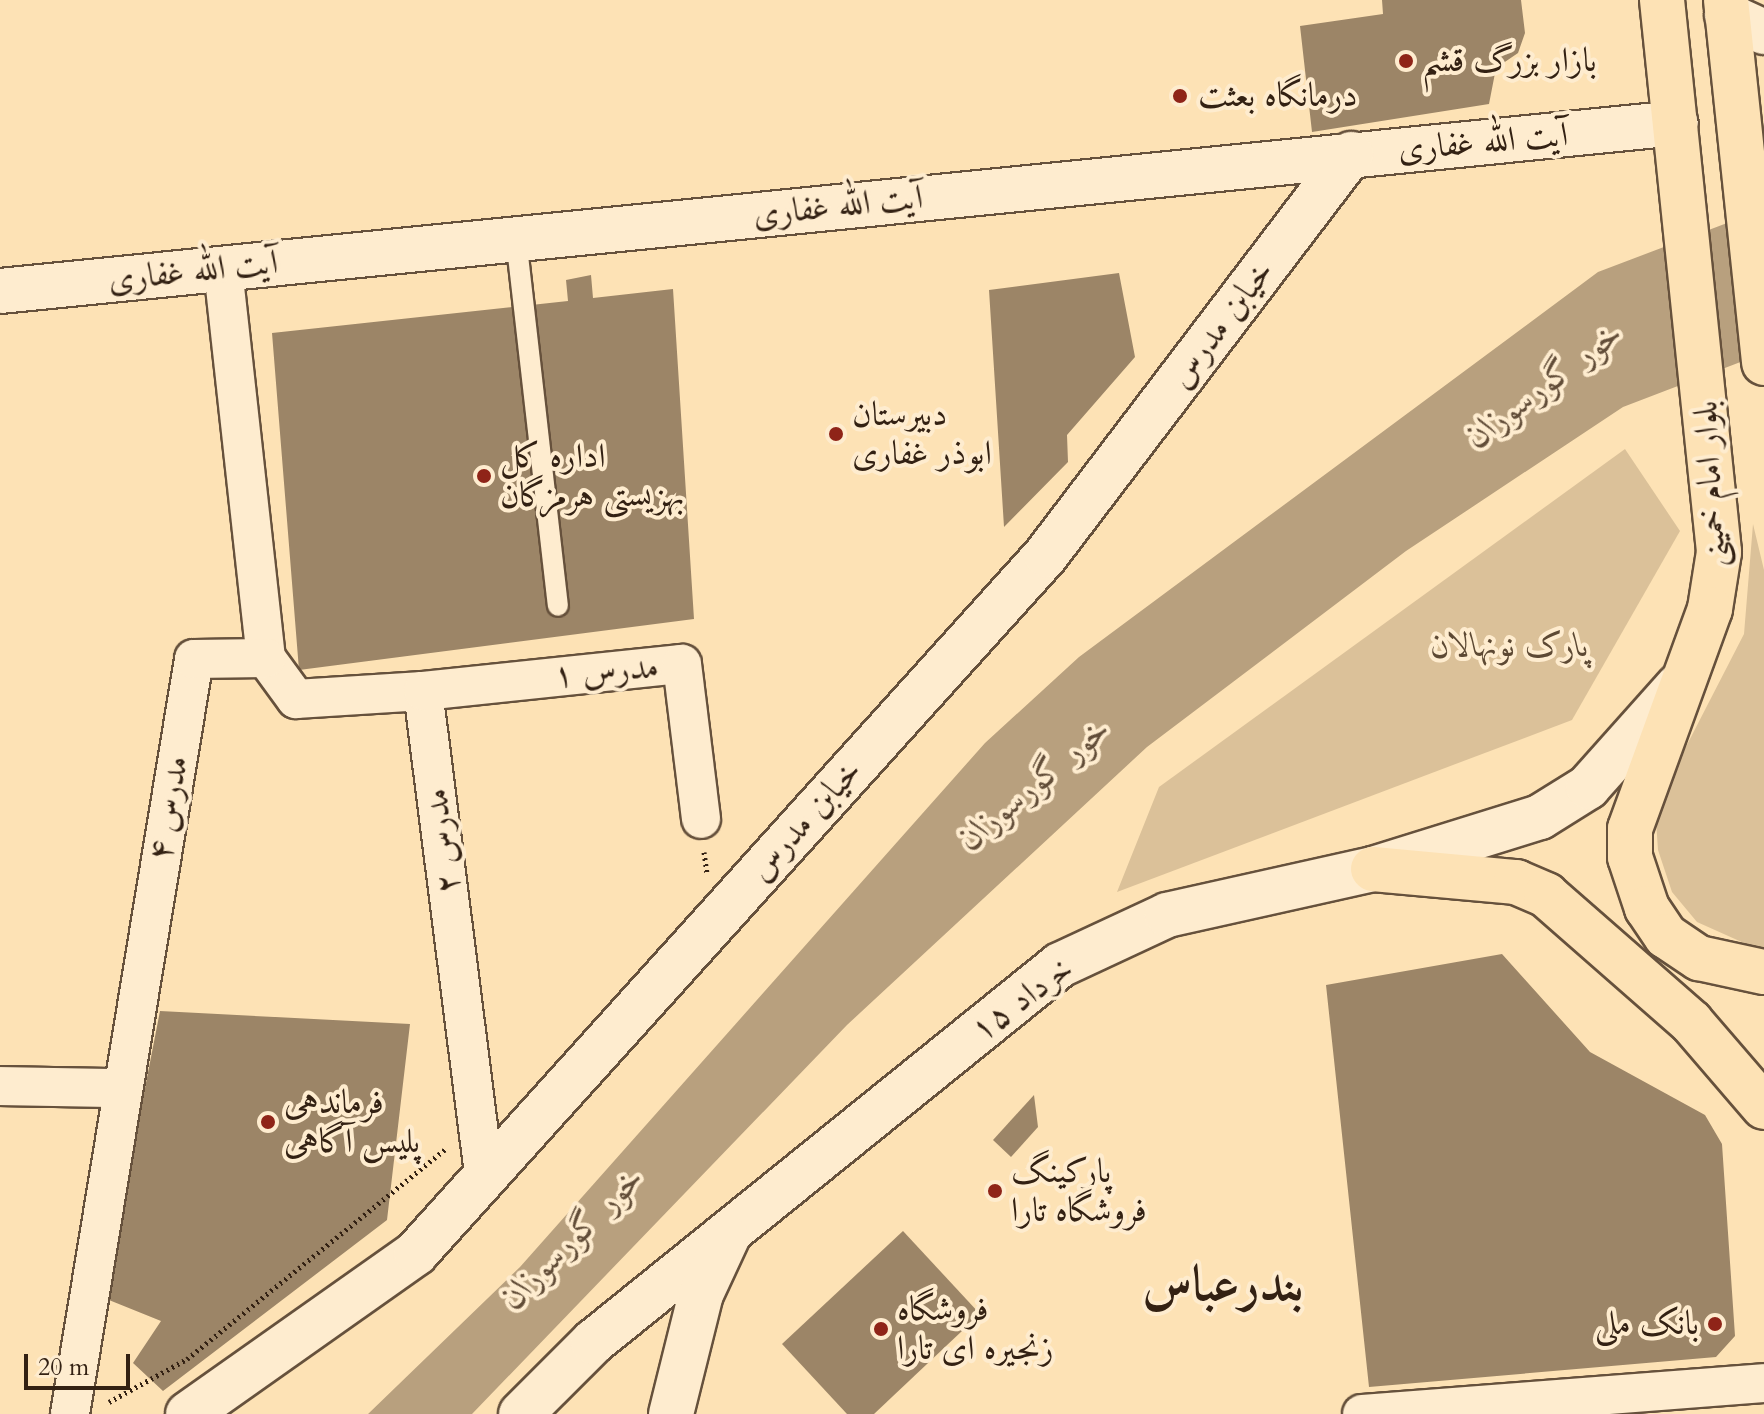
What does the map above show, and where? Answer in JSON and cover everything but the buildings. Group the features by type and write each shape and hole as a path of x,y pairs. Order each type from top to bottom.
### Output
{"main road":[{"name":"بلوار امام خمینی","path":"1662,0 1710,429 1716,578 1678,686 1661,755 1630,829 1637,883 1653,917 1682,949 1735,970 1764,972"},
{"path":"1739,15 1753,141 1747,186 1764,363"},
{"path":"1373,869 1516,882 1546,895 1691,1022 1764,1107"}],"street":[{"name":"آیت الله غفاری","path":"0,291 1676,123"},
{"name":"خیابن مدرس","path":"188,1414 416,1253 483,1169 1046,555 1351,154"},
{"path":"223,269 266,658 296,699 423,691"},
{"name":"مدرس ۴","path":"85,1411 119,1088 194,659 266,658"},
{"name":"مدرس ۱","path":"423,691 682,664 701,819"},
{"name":"۱۵ خرداد","path":"521,1414 593,1342 1060,965 1167,915 1373,869 1540,817 1588,787 1678,686"},
{"name":"مدرس ۲","path":"423,691 483,1169"},
{"path":"0,1086 119,1088"},
{"path":"671,1414 701,1294 731,1229"},
{"path":"1362,1414 1764,1383"}],"lane":[{"path":"516,238 558,606"}],"path":[{"path":"85,1411 187,1359 476,1123"}],"green space":[{"name":"پارک نونهالان","path":"1625,449 1680,531 1572,720 1117,892 1159,787"},
{"path":"1753,524 1764,570 1764,952 1697,922 1672,892 1658,850 1655,807 1744,634"}],"water":[{"name":"خور گورسوزان","path":"1764,209 1764,353 1623,407 1406,551 1147,747 847,1025 472,1414 368,1414 520,1267 985,743 1079,657 1598,272"}],"place":[{"name":"بازار بزرگ قشم","path":"1406,61"},
{"name":"درمانگاه بعثت","path":"1180,96"},
{"name":"دبیرستان ابوذر غفاری","path":"836,434"},
{"name":"اداره کل بهزیستی هرمزگان","path":"484,476"},
{"name":"فرماندهی پلیس آگاهی","path":"268,1122"},
{"name":"پارکینگ فروشگاه تارا","path":"995,1191"},
{"name":"بانک ملی","path":"1715,1324"},
{"name":"فروشگاه زنجیره ای تارا","path":"881,1329"}],"district":[{"name":"بندرعباس","path":"1223,1285"}]}
